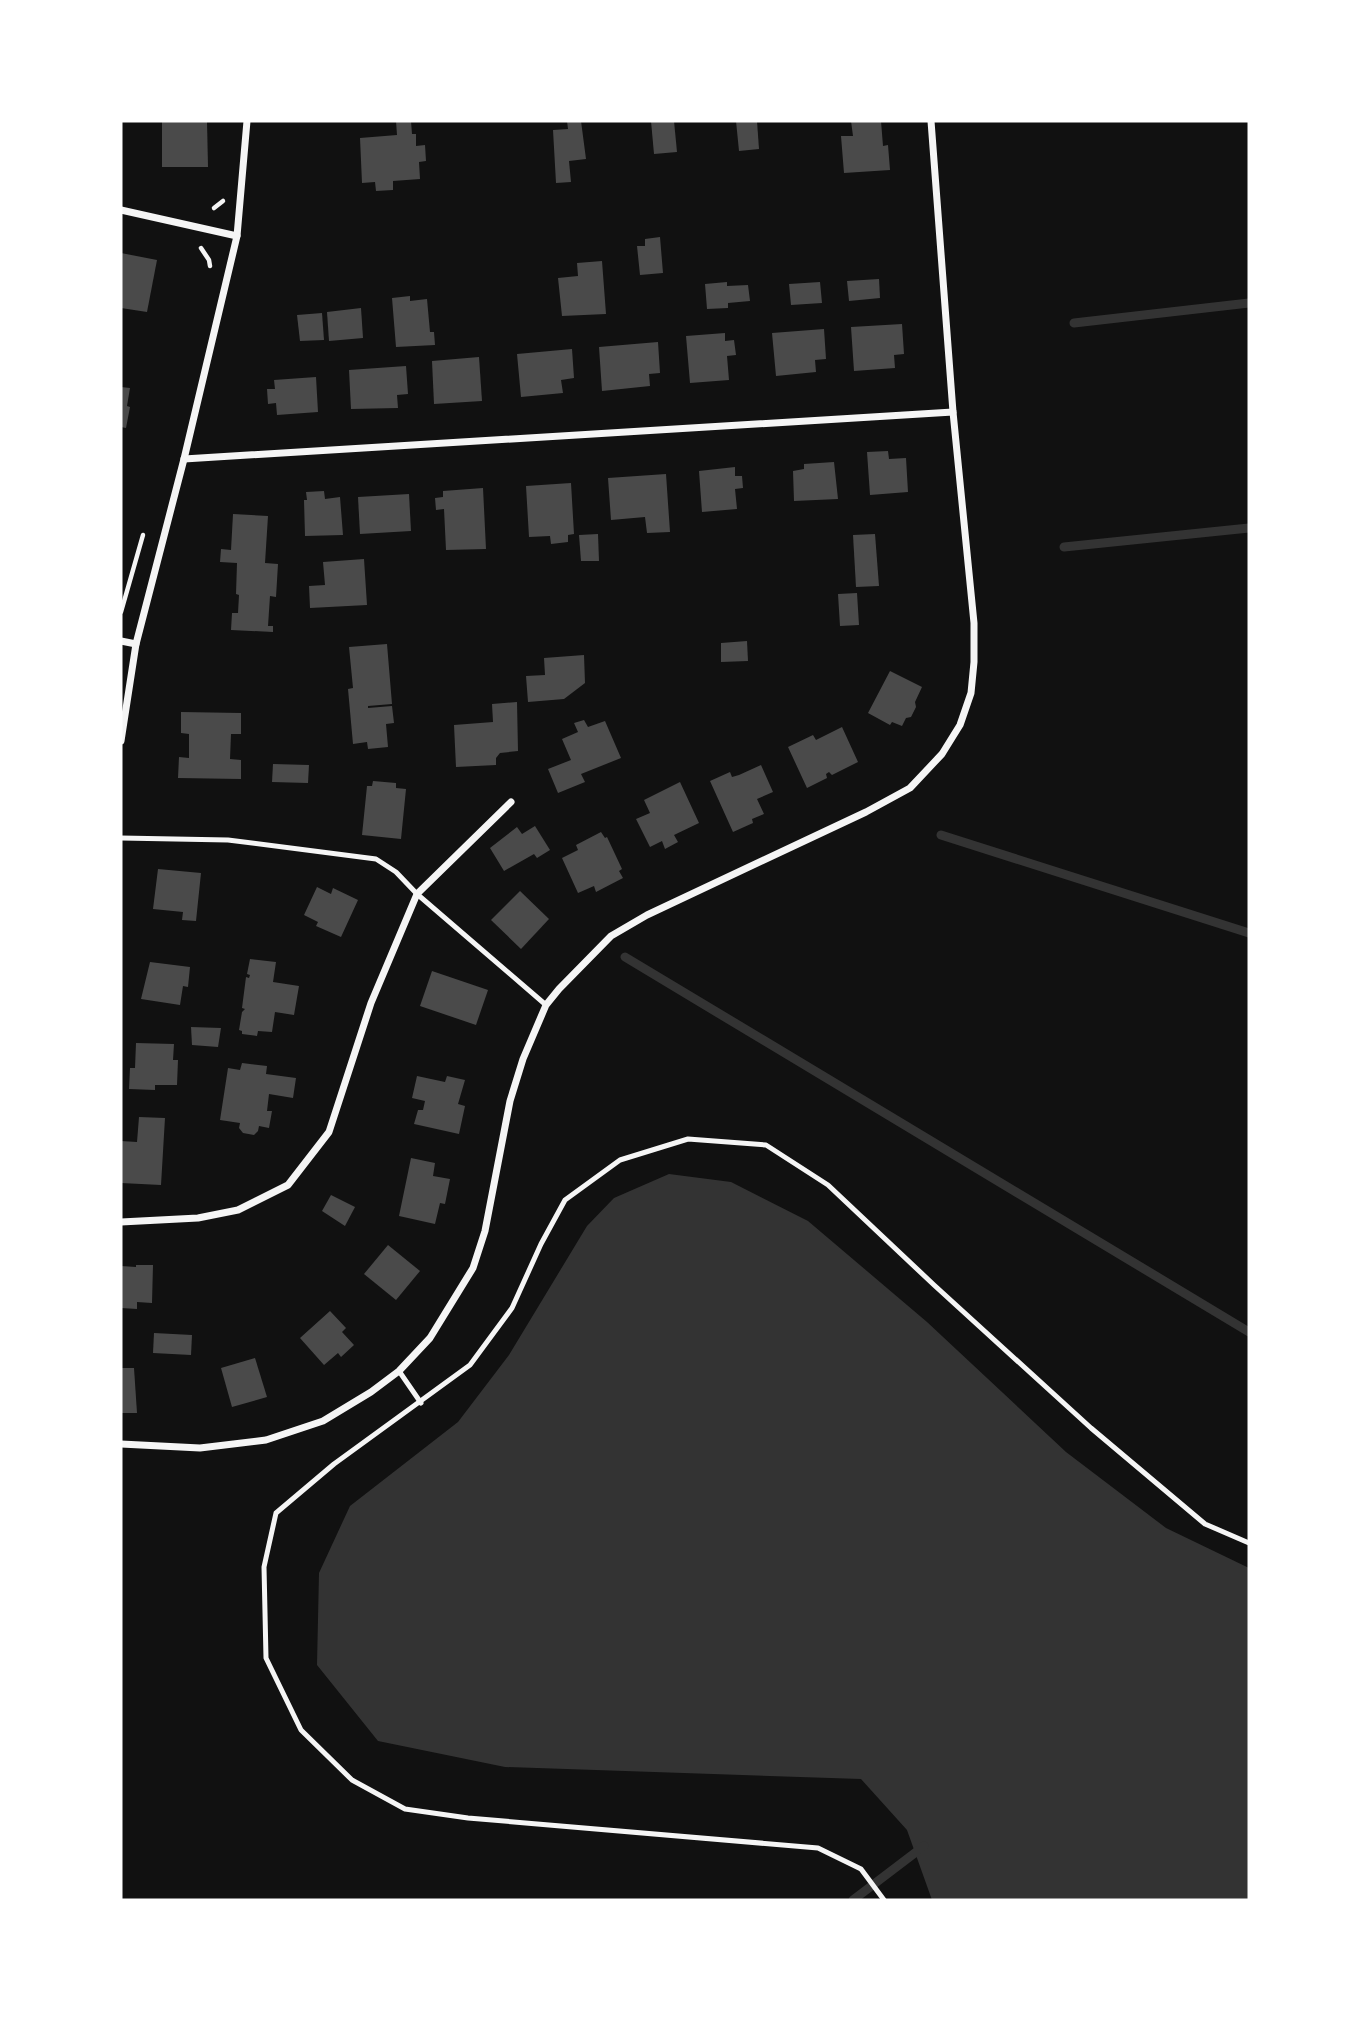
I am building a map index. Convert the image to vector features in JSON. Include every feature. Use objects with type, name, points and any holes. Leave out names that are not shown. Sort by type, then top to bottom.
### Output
[{"type":"street","points":[[121,741],[135,644],[184,459],[237,236],[247,121]]},
{"type":"street","points":[[121,1444],[200,1448],[266,1440],[323,1422],[399,1371],[430,1338],[473,1268],[485,1231],[510,1101],[523,1059],[546,1005],[566,981],[611,936],[647,915],[866,812],[911,788],[942,754],[960,725],[971,694],[974,623],[953,412],[931,121]]},
{"type":"street","points":[[121,210],[237,236]]},
{"type":"street","points":[[184,459],[953,412]]},
{"type":"street","points":[[121,641],[135,644]]},
{"type":"street","points":[[121,1222],[198,1218],[238,1210],[289,1185],[330,1132],[371,1003],[416,894],[510,802]]},
{"type":"lane","points":[[121,838],[228,840],[376,859],[396,872],[416,894],[546,1005]]},
{"type":"lane","points":[[884,1900],[860,1870],[818,1848],[468,1818],[405,1809],[352,1780],[301,1730],[266,1658],[264,1567],[276,1513],[334,1464],[470,1365],[512,1308],[541,1244],[565,1200],[620,1160],[688,1139],[766,1145],[828,1185],[1091,1429],[1205,1524],[1249,1543]]},
{"type":"lane","points":[[399,1371],[421,1402]]},
{"type":"shaded area","points":[[669,1174],[731,1182],[808,1221],[927,1322],[1066,1452],[1166,1528],[1249,1568],[1249,1900],[932,1900],[907,1830],[861,1779],[505,1767],[378,1741],[317,1665],[319,1573],[350,1506],[458,1422],[509,1355],[587,1226],[614,1198]]},
{"type":"building","points":[[162,121],[207,121],[208,167],[162,167]]},
{"type":"building","points":[[396,121],[411,121],[412,134],[416,134],[416,146],[425,145],[426,161],[419,162],[420,179],[393,181],[393,190],[376,191],[375,182],[362,183],[360,138],[397,135]]},
{"type":"building","points":[[567,121],[581,121],[586,159],[569,161],[571,182],[556,183],[553,130],[568,129]]},
{"type":"building","points":[[651,121],[674,121],[677,152],[654,154]]},
{"type":"building","points":[[736,121],[757,121],[759,149],[739,151]]},
{"type":"building","points":[[851,121],[881,121],[883,146],[888,145],[890,170],[844,173],[841,136],[853,136]]},
{"type":"building","points":[[660,237],[663,273],[640,275],[637,246],[645,246],[645,239]]},
{"type":"building","points":[[121,253],[157,260],[147,312],[121,308]]},
{"type":"building","points":[[602,261],[606,314],[562,316],[558,278],[578,276],[577,263]]},
{"type":"building","points":[[879,279],[880,298],[849,301],[847,281]]},
{"type":"building","points":[[727,282],[727,286],[748,285],[750,301],[728,303],[728,308],[707,309],[705,284]]},
{"type":"building","points":[[820,282],[822,303],[791,305],[789,284]]},
{"type":"building","points":[[410,296],[410,301],[427,299],[430,332],[434,332],[435,345],[396,347],[392,298]]},
{"type":"building","points":[[361,308],[363,338],[329,341],[327,312]]},
{"type":"building","points":[[322,313],[324,340],[300,341],[297,315]]},
{"type":"building","points":[[902,324],[904,354],[894,355],[895,368],[854,371],[851,327]]},
{"type":"building","points":[[824,329],[826,359],[815,360],[816,372],[776,376],[772,333]]},
{"type":"building","points":[[725,333],[725,341],[734,340],[736,355],[727,356],[729,380],[690,383],[686,336]]},
{"type":"building","points":[[658,342],[660,373],[649,374],[650,386],[602,391],[599,347]]},
{"type":"building","points":[[572,349],[574,378],[561,380],[563,393],[521,397],[517,354]]},
{"type":"building","points":[[479,357],[482,401],[434,404],[432,361]]},
{"type":"building","points":[[406,366],[408,394],[397,395],[398,408],[351,409],[349,370]]},
{"type":"building","points":[[316,377],[318,412],[277,415],[276,403],[268,404],[267,389],[275,389],[274,380]]},
{"type":"building","points":[[121,387],[130,388],[126,428],[121,427]]},
{"type":"building","points":[[888,451],[889,459],[906,458],[908,492],[870,495],[867,452]]},
{"type":"building","points":[[834,462],[838,499],[794,501],[793,471],[804,469],[804,464]]},
{"type":"building","points":[[735,467],[735,476],[742,476],[743,488],[735,489],[737,509],[702,512],[699,471]]},
{"type":"building","points":[[666,474],[670,532],[647,533],[645,517],[611,520],[608,478]]},
{"type":"building","points":[[571,483],[574,534],[568,535],[568,542],[551,544],[550,536],[529,537],[526,486]]},
{"type":"building","points":[[483,488],[486,549],[446,550],[444,509],[436,510],[435,498],[443,497],[443,491]]},
{"type":"building","points":[[324,491],[325,499],[340,497],[343,535],[305,536],[306,492]]},
{"type":"building","points":[[409,494],[411,531],[360,534],[358,497]]},
{"type":"building","points":[[233,514],[268,516],[265,563],[278,564],[276,597],[270,596],[268,626],[273,626],[273,632],[231,630],[232,613],[238,613],[237,563],[220,562],[221,549],[231,550]]},
{"type":"building","points":[[598,534],[599,561],[581,561],[579,535]]},
{"type":"building","points":[[875,534],[879,586],[856,587],[853,535]]},
{"type":"building","points":[[364,559],[367,605],[310,608],[309,586],[325,585],[323,562]]},
{"type":"building","points":[[857,593],[859,625],[840,626],[838,594]]},
{"type":"building","points":[[747,641],[748,661],[721,662],[721,643]]},
{"type":"building","points":[[387,644],[392,704],[368,708],[392,706],[394,723],[386,724],[388,747],[368,749],[367,742],[353,744],[348,689],[353,688],[349,647]]},
{"type":"building","points":[[584,655],[585,683],[564,699],[528,702],[526,676],[545,675],[544,658]]},
{"type":"building","points":[[890,671],[922,687],[911,717],[906,718],[902,726],[892,722],[890,725],[868,713]]},
{"type":"building","points":[[517,702],[518,751],[500,753],[496,758],[496,765],[456,767],[454,725],[493,722],[492,704]]},
{"type":"building","points":[[181,712],[241,713],[241,734],[231,734],[230,759],[241,760],[241,779],[178,778],[179,757],[189,758],[189,734],[181,733]]},
{"type":"building","points":[[584,720],[588,727],[605,721],[621,758],[581,774],[585,782],[558,793],[548,769],[571,760],[562,739],[578,732],[574,723]]},
{"type":"building","points":[[842,727],[858,762],[832,775],[829,772],[826,774],[827,778],[807,788],[788,747],[813,735],[816,740]]},
{"type":"building","points":[[273,764],[309,765],[308,783],[272,782]]},
{"type":"building","points":[[761,765],[773,792],[757,799],[764,814],[752,819],[753,823],[733,832],[710,781],[730,772],[732,777],[739,775]]},
{"type":"building","points":[[373,781],[396,783],[396,788],[406,789],[401,839],[362,835],[367,786],[372,786]]},
{"type":"building","points":[[680,782],[699,823],[674,835],[678,842],[665,849],[662,841],[650,847],[636,819],[650,813],[644,800]]},
{"type":"building","points":[[535,826],[550,850],[537,858],[534,854],[504,871],[490,848],[517,827],[522,834]]},
{"type":"building","points":[[601,832],[607,837],[622,869],[619,871],[623,878],[596,892],[594,886],[578,893],[562,858],[578,850],[576,845]]},
{"type":"building","points":[[158,869],[201,873],[196,921],[182,920],[183,912],[153,909]]},
{"type":"building","points":[[317,887],[331,894],[333,888],[358,900],[341,937],[316,926],[318,922],[304,915]]},
{"type":"building","points":[[520,891],[549,919],[521,949],[491,920]]},
{"type":"building","points":[[250,959],[276,962],[273,982],[299,986],[294,1015],[275,1012],[272,1032],[258,1031],[257,1036],[242,1034],[239,1030],[245,1009],[242,1008],[246,977],[249,978],[250,975],[247,974]]},
{"type":"building","points":[[150,962],[190,967],[188,987],[183,986],[180,1005],[141,999]]},
{"type":"building","points":[[432,971],[488,990],[476,1025],[420,1006]]},
{"type":"building","points":[[191,1027],[221,1028],[218,1047],[192,1045]]},
{"type":"building","points":[[136,1043],[174,1044],[173,1060],[178,1060],[177,1085],[155,1085],[155,1090],[129,1089],[130,1068],[135,1068]]},
{"type":"building","points":[[242,1063],[267,1066],[266,1074],[296,1078],[293,1098],[269,1094],[267,1111],[272,1111],[269,1128],[259,1126],[254,1135],[243,1133],[239,1128],[240,1123],[220,1120],[228,1068],[240,1070]]},
{"type":"building","points":[[417,1076],[445,1082],[447,1076],[465,1080],[458,1104],[465,1106],[459,1134],[414,1124],[418,1110],[423,1110],[425,1101],[412,1098]]},
{"type":"building","points":[[139,1117],[165,1118],[161,1185],[121,1183],[121,1141],[137,1142]]},
{"type":"building","points":[[411,1158],[435,1163],[433,1176],[450,1179],[445,1204],[440,1203],[435,1224],[399,1216]]},
{"type":"building","points":[[331,1195],[355,1207],[345,1226],[322,1211]]},
{"type":"building","points":[[388,1245],[420,1271],[396,1300],[364,1274]]},
{"type":"building","points":[[153,1265],[152,1303],[137,1302],[137,1309],[121,1308],[121,1266]]},
{"type":"building","points":[[330,1311],[346,1328],[342,1332],[354,1345],[341,1357],[338,1353],[324,1365],[300,1338]]},
{"type":"building","points":[[154,1333],[192,1335],[191,1355],[153,1353]]},
{"type":"building","points":[[255,1358],[267,1397],[232,1407],[221,1368]]},
{"type":"building","points":[[121,1368],[134,1368],[137,1413],[121,1413]]},
{"type":"waterway","points":[[1074,323],[1249,303]]},
{"type":"waterway","points":[[1064,547],[1249,528]]},
{"type":"waterway","points":[[941,835],[1249,933]]},
{"type":"waterway","points":[[625,957],[1249,1332]]},
{"type":"waterway","points":[[853,1900],[924,1846]]}]
